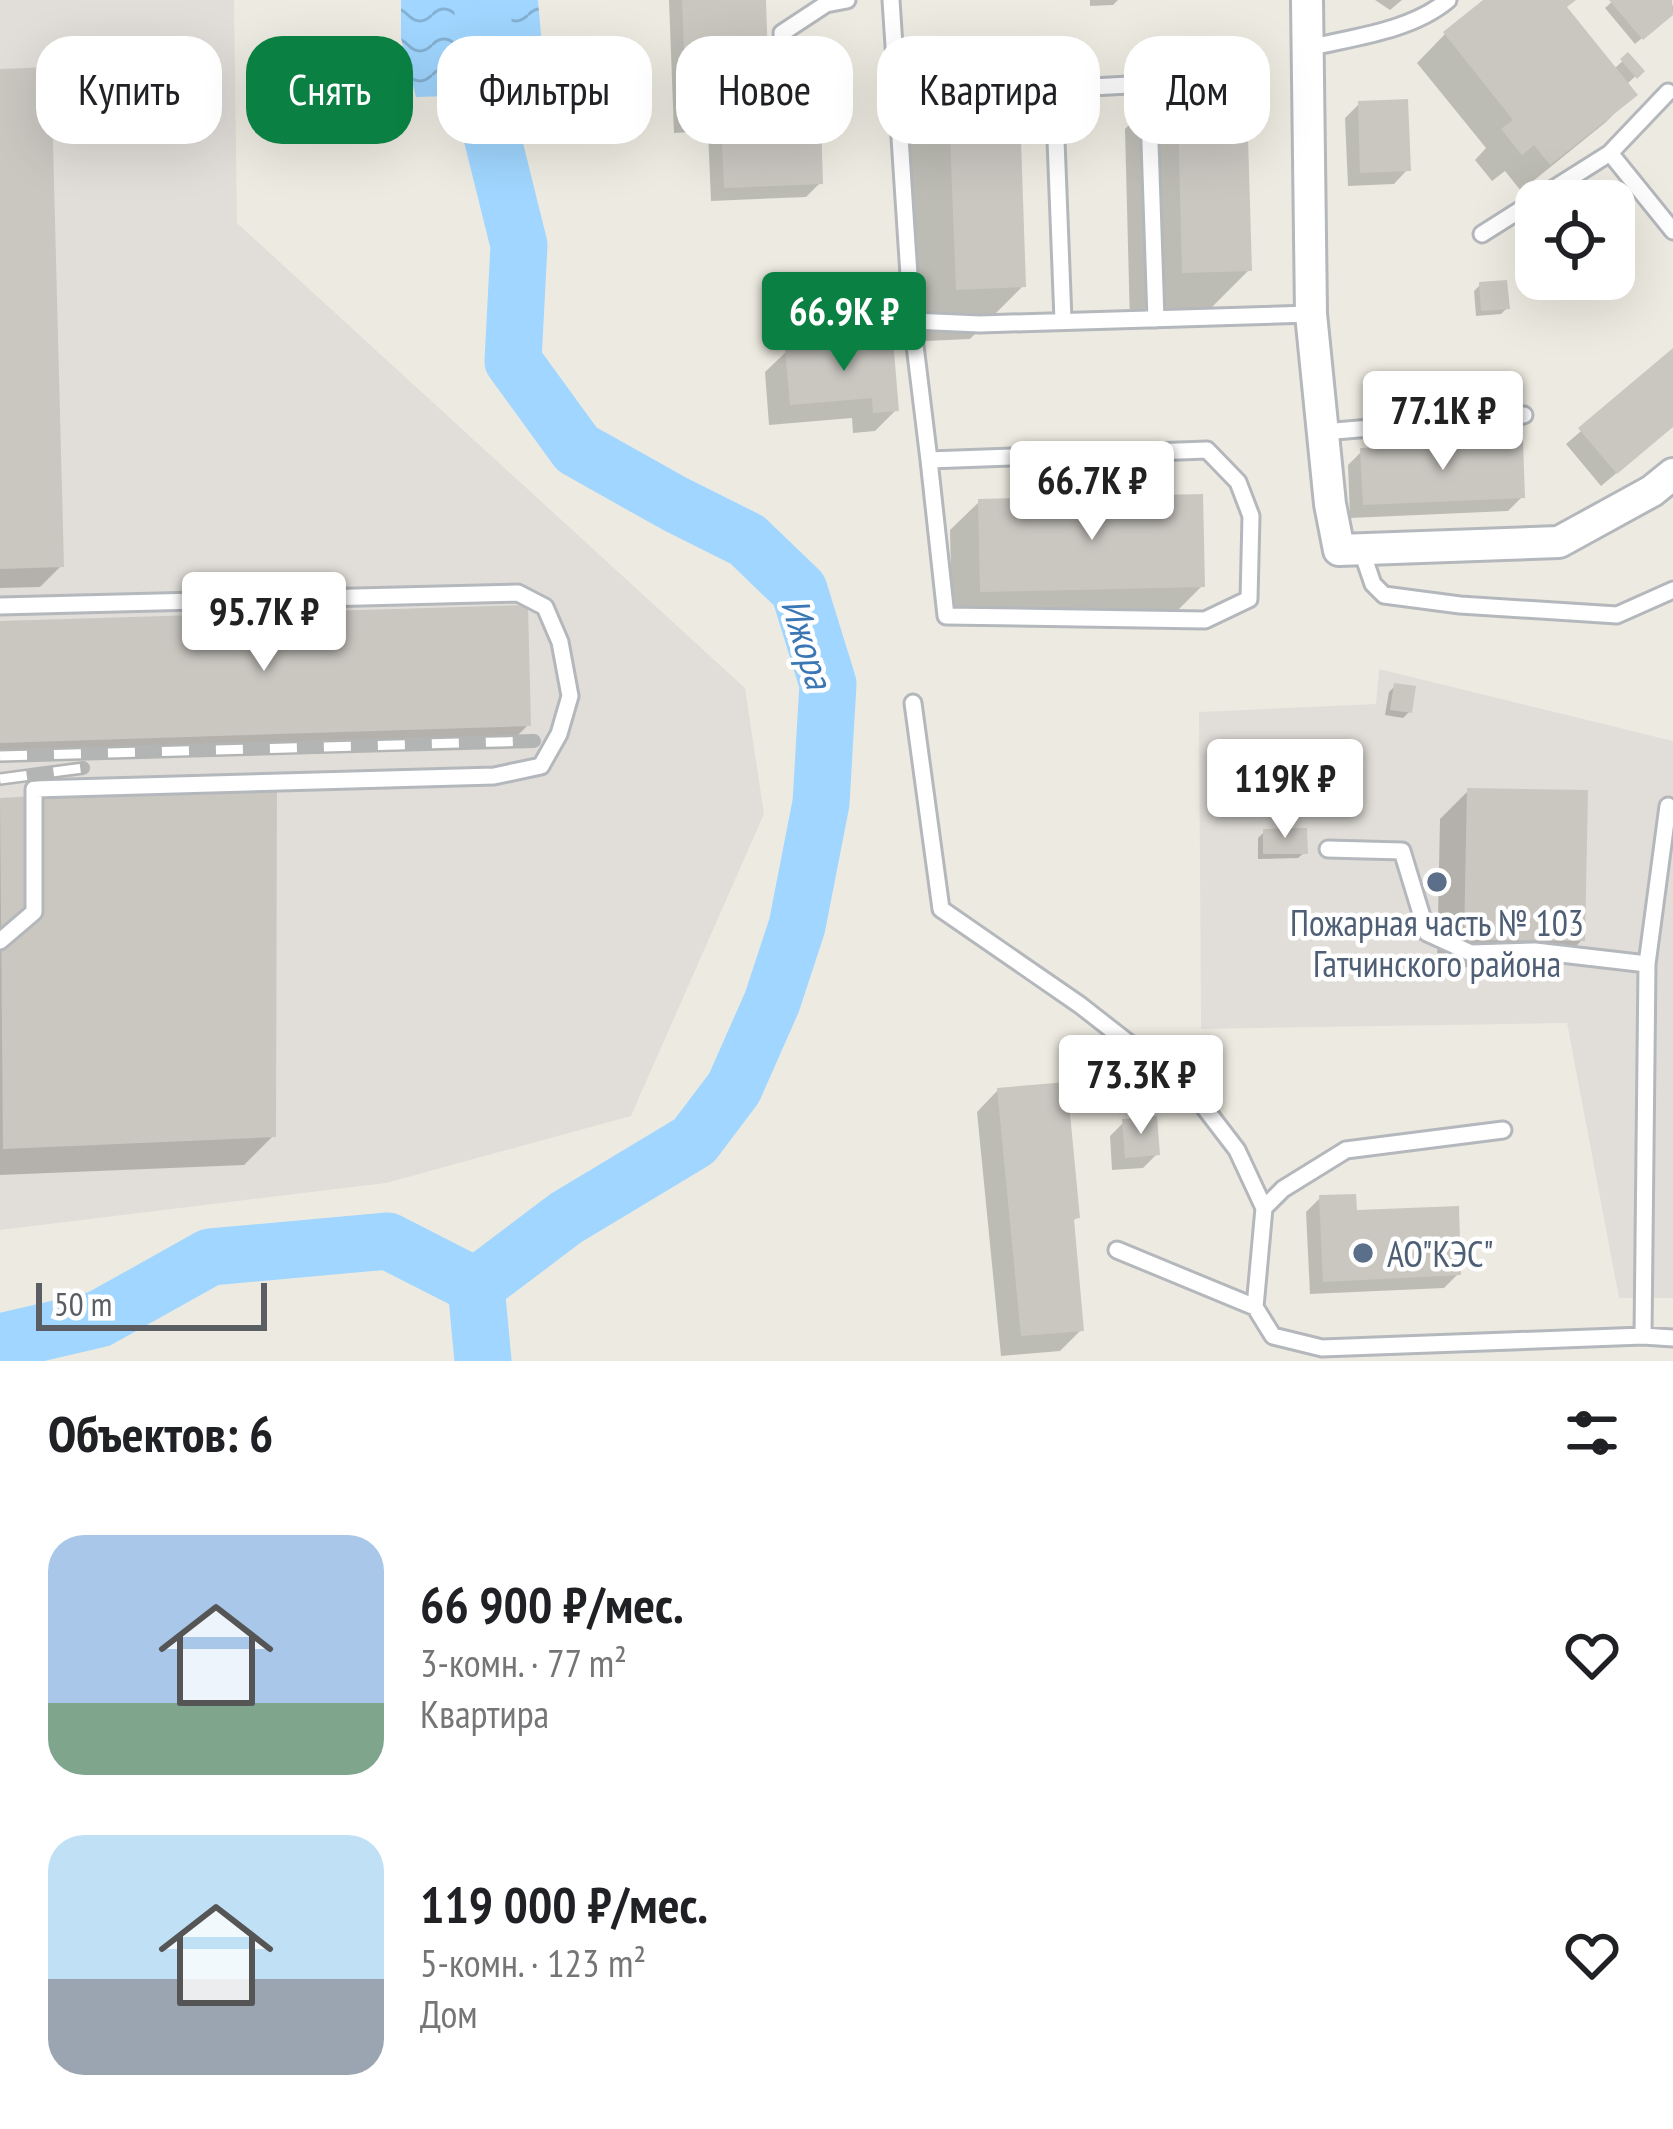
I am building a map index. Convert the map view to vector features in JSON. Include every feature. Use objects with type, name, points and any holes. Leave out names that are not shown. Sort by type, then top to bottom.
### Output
[{"type":"street","points":[[1307,0],[1311,314],[1339,550],[1559,542],[1652,491],[1673,474]]},
{"type":"lane","points":[[782,36],[826,4],[847,0]]},
{"type":"lane","points":[[891,0],[912,321],[946,616],[1205,620],[1249,599],[1251,516],[1238,482],[1207,450],[929,460]]},
{"type":"lane","points":[[1308,48],[1389,29],[1435,11],[1448,0]]},
{"type":"lane","points":[[1063,320],[1054,89],[1148,84],[1156,319]]},
{"type":"lane","points":[[1482,234],[1610,153],[1668,92]]},
{"type":"lane","points":[[1610,153],[1673,231]]},
{"type":"lane","points":[[912,321],[980,324],[1311,314]]},
{"type":"lane","points":[[1323,432],[1523,415]]},
{"type":"lane","points":[[1361,549],[1373,584],[1384,596],[1617,615],[1673,590]]},
{"type":"lane","points":[[0,606],[518,593],[545,607],[560,642],[571,696],[542,766],[494,776],[34,789],[34,912],[0,941]]},
{"type":"lane","points":[[913,704],[941,909],[1080,1005],[1194,1094],[1238,1150],[1264,1208],[1255,1307]]},
{"type":"lane","points":[[1643,1336],[1647,964],[1668,806]]},
{"type":"lane","points":[[1328,849],[1402,851],[1427,933],[1471,952],[1535,951],[1647,964]]},
{"type":"lane","points":[[1264,1208],[1282,1189],[1346,1150],[1503,1130]]},
{"type":"lane","points":[[1117,1250],[1255,1307],[1274,1336],[1322,1348],[1673,1338]]},
{"type":"shaded area","points":[[0,0],[234,0],[237,223],[745,688],[764,814],[631,1116],[386,1183],[0,1230]]},
{"type":"shaded area","name":"Пожарная часть № 103 Гатчинского района","points":[[1379,669],[1673,741],[1673,1298],[1619,1298],[1567,1023],[1201,1029],[1199,712],[1376,704]]},
{"type":"water","points":[[401,0],[538,0],[541,36],[437,36],[437,96],[416,97],[413,36],[401,36]]},
{"type":"building","points":[[682,0],[766,0],[767,36],[684,36]]},
{"type":"building","points":[[1483,0],[1576,0],[1567,7],[1638,95],[1550,165],[1534,145],[1522,155],[1501,129],[1513,120],[1443,32]]},
{"type":"building","points":[[1609,0],[1672,0],[1673,15],[1643,40]]},
{"type":"building","points":[[1628,52],[1645,71],[1637,79],[1620,59]]},
{"type":"building","points":[[36,68],[36,144],[53,144],[64,567],[0,569],[0,69]]},
{"type":"building","points":[[1408,99],[1411,171],[1360,173],[1358,101]]},
{"type":"building","points":[[722,144],[822,144],[823,184],[724,188]]},
{"type":"building","points":[[950,144],[1021,144],[1026,287],[956,290]]},
{"type":"building","points":[[1179,144],[1248,144],[1252,271],[1182,273]]},
{"type":"building","points":[[1507,280],[1510,309],[1481,311],[1479,282]]},
{"type":"building","points":[[893,339],[899,411],[873,413],[872,398],[790,405],[785,348]]},
{"type":"building","points":[[1673,348],[1673,427],[1617,474],[1578,428]]},
{"type":"building","points":[[1523,441],[1525,498],[1363,505],[1360,448]]},
{"type":"building","points":[[1203,494],[1205,587],[980,592],[978,499]]},
{"type":"building","points":[[528,605],[531,726],[0,743],[0,621]]},
{"type":"building","points":[[1394,683],[1416,686],[1412,713],[1390,710]]},
{"type":"building","points":[[277,782],[276,1137],[3,1149],[0,798]]},
{"type":"building","points":[[1467,788],[1588,790],[1585,941],[1464,940]]},
{"type":"building","points":[[1307,828],[1308,854],[1263,854],[1263,829]]},
{"type":"building","points":[[1067,1082],[1080,1218],[1074,1219],[1084,1331],[1021,1336],[997,1088]]},
{"type":"building","points":[[1157,1116],[1160,1155],[1125,1158],[1122,1119]]},
{"type":"building","points":[[1356,1194],[1357,1210],[1459,1206],[1461,1275],[1323,1282],[1319,1195]]},
{"type":"waterway","name":"Ижора","points":[[476,1286],[566,1218],[694,1141],[734,1088],[772,1002],[797,926],[821,803],[828,684],[799,590],[747,540],[577,449],[513,361],[519,245],[483,100],[483,0]]},
{"type":"waterway","name":"Ижора","points":[[0,1342],[99,1319],[210,1257],[388,1241],[476,1286],[483,1361]]},
{"type":"railway","points":[[0,756],[534,741]]},
{"type":"railway","points":[[0,779],[83,768]]},
{"type":"place","name":"Пожарная часть № 103 Гатчинского района","points":[[1437,882]]},
{"type":"place","name":"АО\"КЭС\"","points":[[1363,1253]]}]
